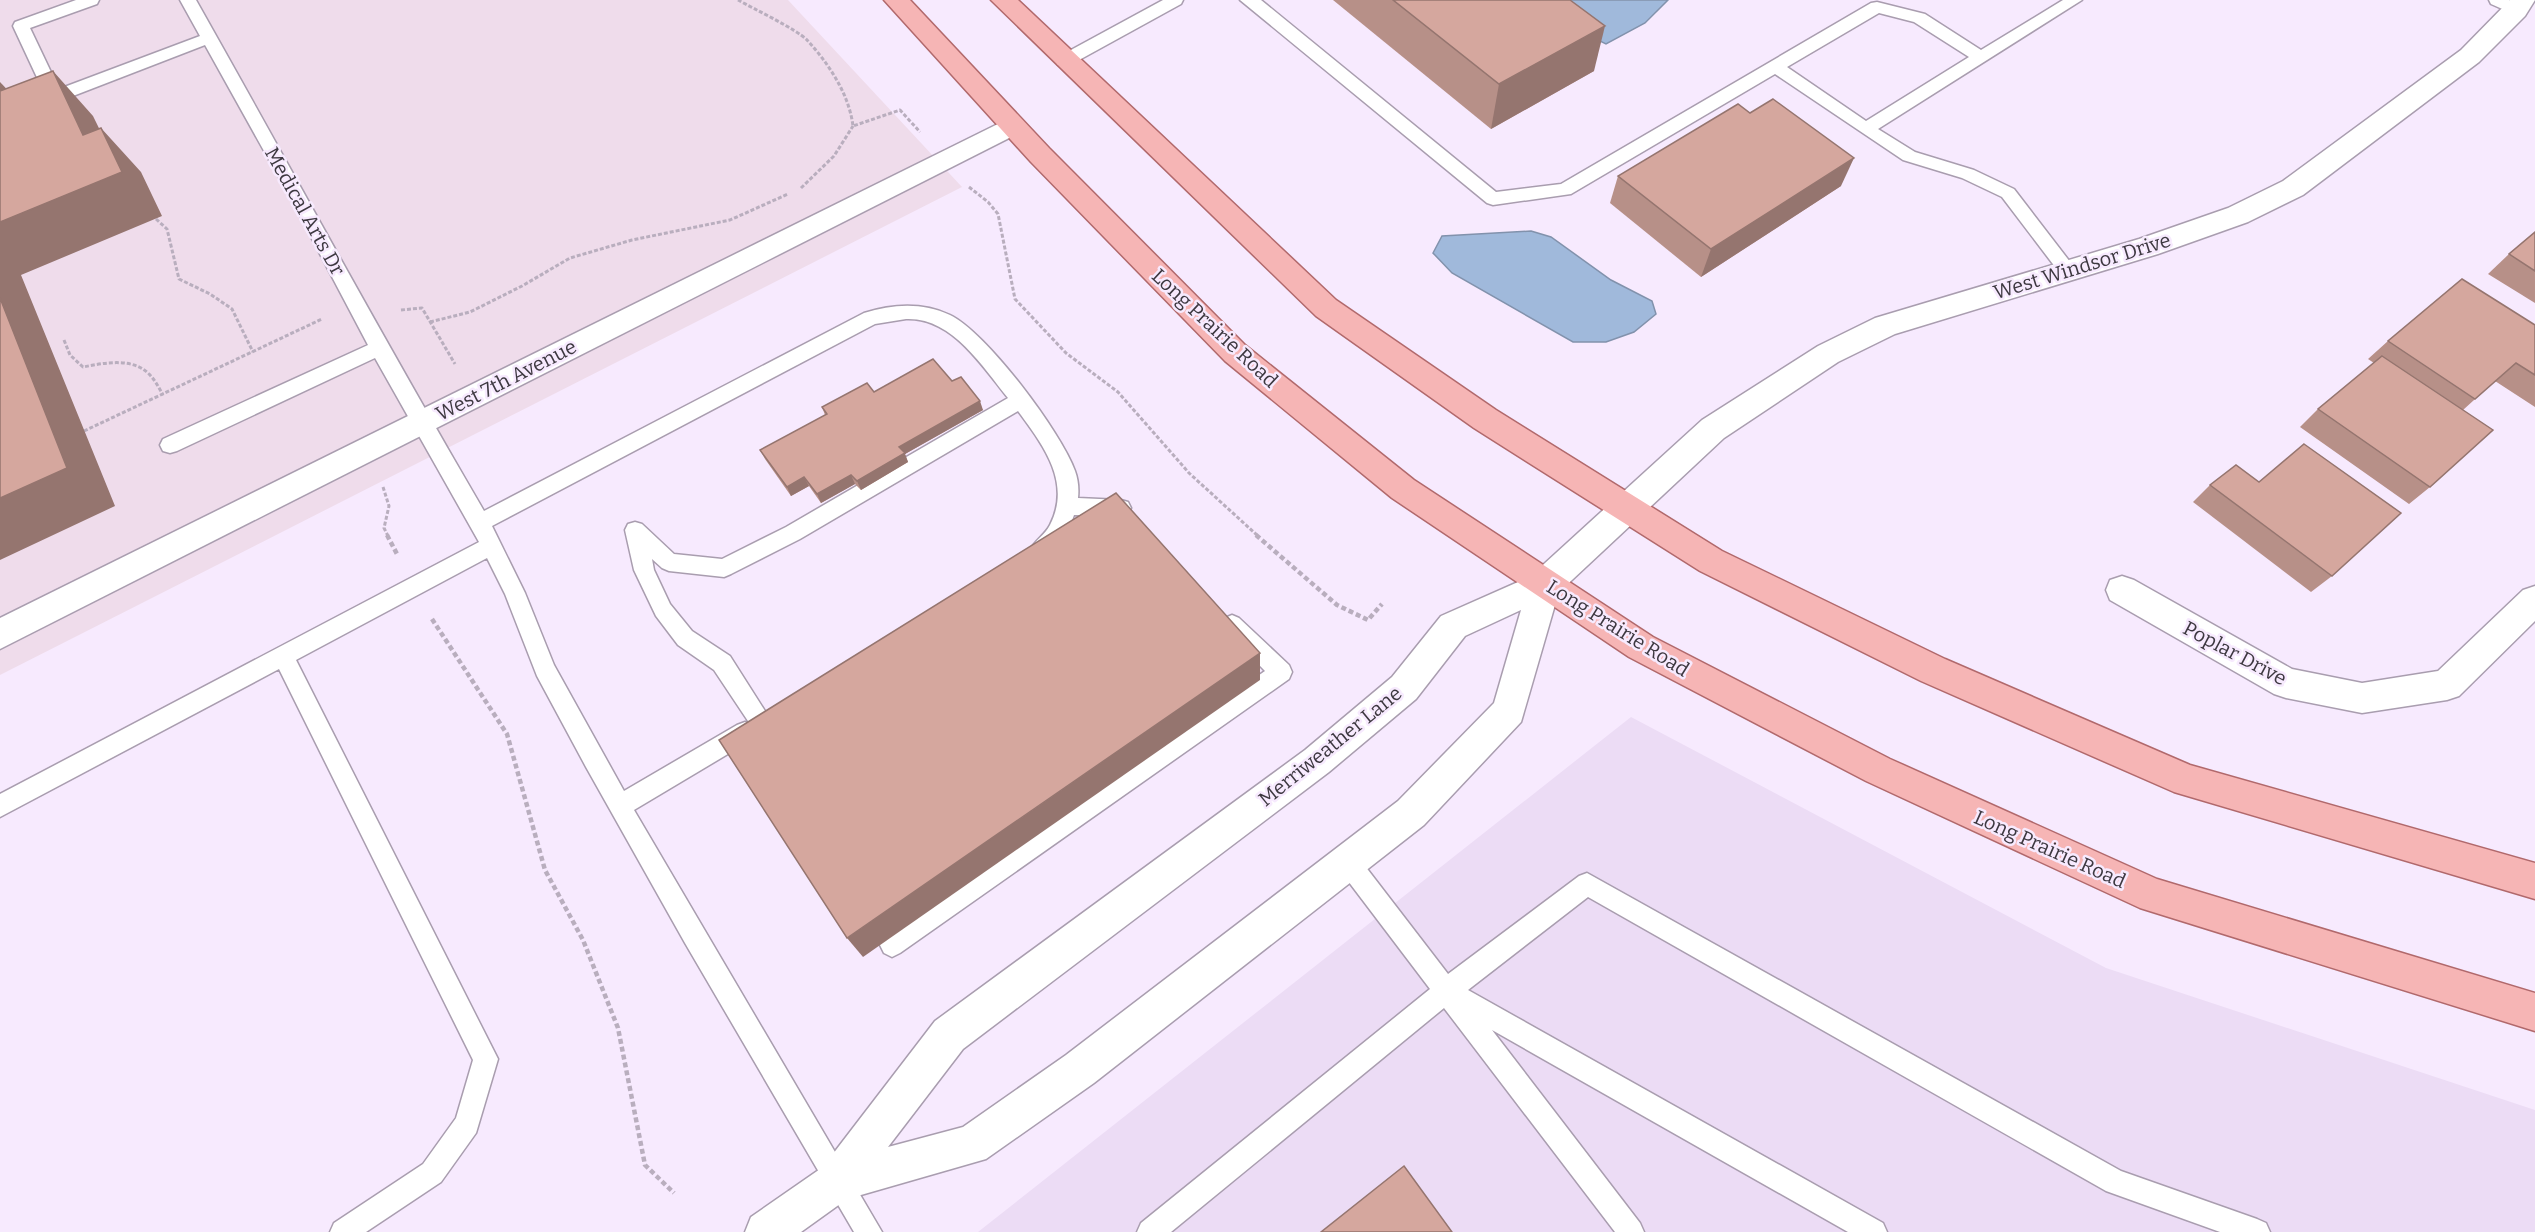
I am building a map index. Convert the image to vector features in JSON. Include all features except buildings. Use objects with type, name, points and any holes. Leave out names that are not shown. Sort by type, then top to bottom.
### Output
[{"type":"main road","name":"Long Prairie Road","points":[[896,0],[1012,126],[1235,353],[1403,489],[1641,647],[1878,770],[2153,895],[2535,1012]]},
{"type":"main road","points":[[1003,0],[1326,308],[1485,419],[1711,561],[1934,670],[2186,780],[2535,881]]},
{"type":"street","name":"West Windsor Drive","points":[[1545,584],[1713,429],[1828,354],[1885,326],[2148,247],[2238,215],[2293,188],[2470,56],[2512,3]]},
{"type":"street","name":"West 7th Avenue","points":[[0,634],[1012,126]]},
{"type":"street","name":"Merriweather Lane","points":[[837,1181],[972,1145],[1080,1069],[1411,813],[1509,711],[1545,584]]},
{"type":"street","name":"Merriweather Lane","points":[[766,1232],[837,1181],[949,1035],[1317,761],[1404,688],[1453,626],[1545,584]]},
{"type":"street","name":"Poplar Drive","points":[[2122,590],[2286,683],[2362,698],[2447,685],[2535,600]]},
{"type":"lane","points":[[91,0],[21,26],[54,97],[209,38]]},
{"type":"lane","name":"Medical Arts Dr","points":[[188,0],[302,203],[379,348],[492,545],[515,592],[545,669],[620,806],[837,1181],[869,1232]]},
{"type":"lane","points":[[1064,60],[1175,0]]},
{"type":"lane","points":[[1248,0],[1254,2],[1493,199],[1565,190],[1884,4],[1919,18],[1982,57]]},
{"type":"lane","points":[[1866,129],[2074,0]]},
{"type":"lane","points":[[1776,67],[1909,156],[1968,174],[2008,193],[2068,271]]},
{"type":"lane","points":[[480,523],[872,318],[898,313],[926,313],[951,324],[980,352],[1049,438],[1067,474],[1067,506],[1050,544],[1022,562]]},
{"type":"lane","points":[[170,445],[379,348]]},
{"type":"lane","points":[[620,806],[768,717],[722,663],[685,638],[663,610],[644,570],[635,530],[669,562],[724,568],[793,533],[1019,401]]},
{"type":"lane","points":[[1067,506],[1129,509],[1137,517]]},
{"type":"lane","points":[[0,806],[492,545]]},
{"type":"lane","points":[[889,939],[892,945],[1281,672],[1221,611]]},
{"type":"lane","points":[[283,656],[486,1059],[467,1124],[432,1173],[343,1232]]},
{"type":"lane","points":[[1347,861],[1631,1232]]},
{"type":"lane","points":[[1150,1232],[1446,991],[1587,884],[2115,1182],[2257,1232]]},
{"type":"lane","points":[[1446,991],[1874,1232]]},
{"type":"path","points":[[738,0],[806,39],[843,88],[851,111],[853,126]]},
{"type":"path","points":[[430,322],[470,312],[570,258],[632,240],[730,220],[802,188],[834,156],[853,126],[900,110],[975,194],[991,202],[998,214],[1015,299],[1052,341],[1118,392],[1189,473],[1231,513],[1337,605],[1368,620],[1382,604]]},
{"type":"path","points":[[156,219],[167,229],[179,279],[210,294],[232,309],[253,352]]},
{"type":"path","points":[[64,340],[70,354],[83,366],[130,363],[148,373],[163,394]]},
{"type":"path","points":[[441,457],[382,488],[389,506],[384,528],[413,587],[507,734],[546,870],[583,940],[618,1028],[645,1165],[674,1192]]},
{"type":"shaded area","points":[[0,0],[788,0],[962,187],[0,675]]},
{"type":"shaded area","points":[[1631,717],[2106,968],[2535,1110],[2535,1232],[978,1232]]},
{"type":"water","points":[[1532,0],[1668,0],[1645,23],[1606,44],[1567,25]]},
{"type":"water","points":[[1531,231],[1551,237],[1611,280],[1652,301],[1656,314],[1634,332],[1606,342],[1573,342],[1452,273],[1433,253],[1442,236]]}]
